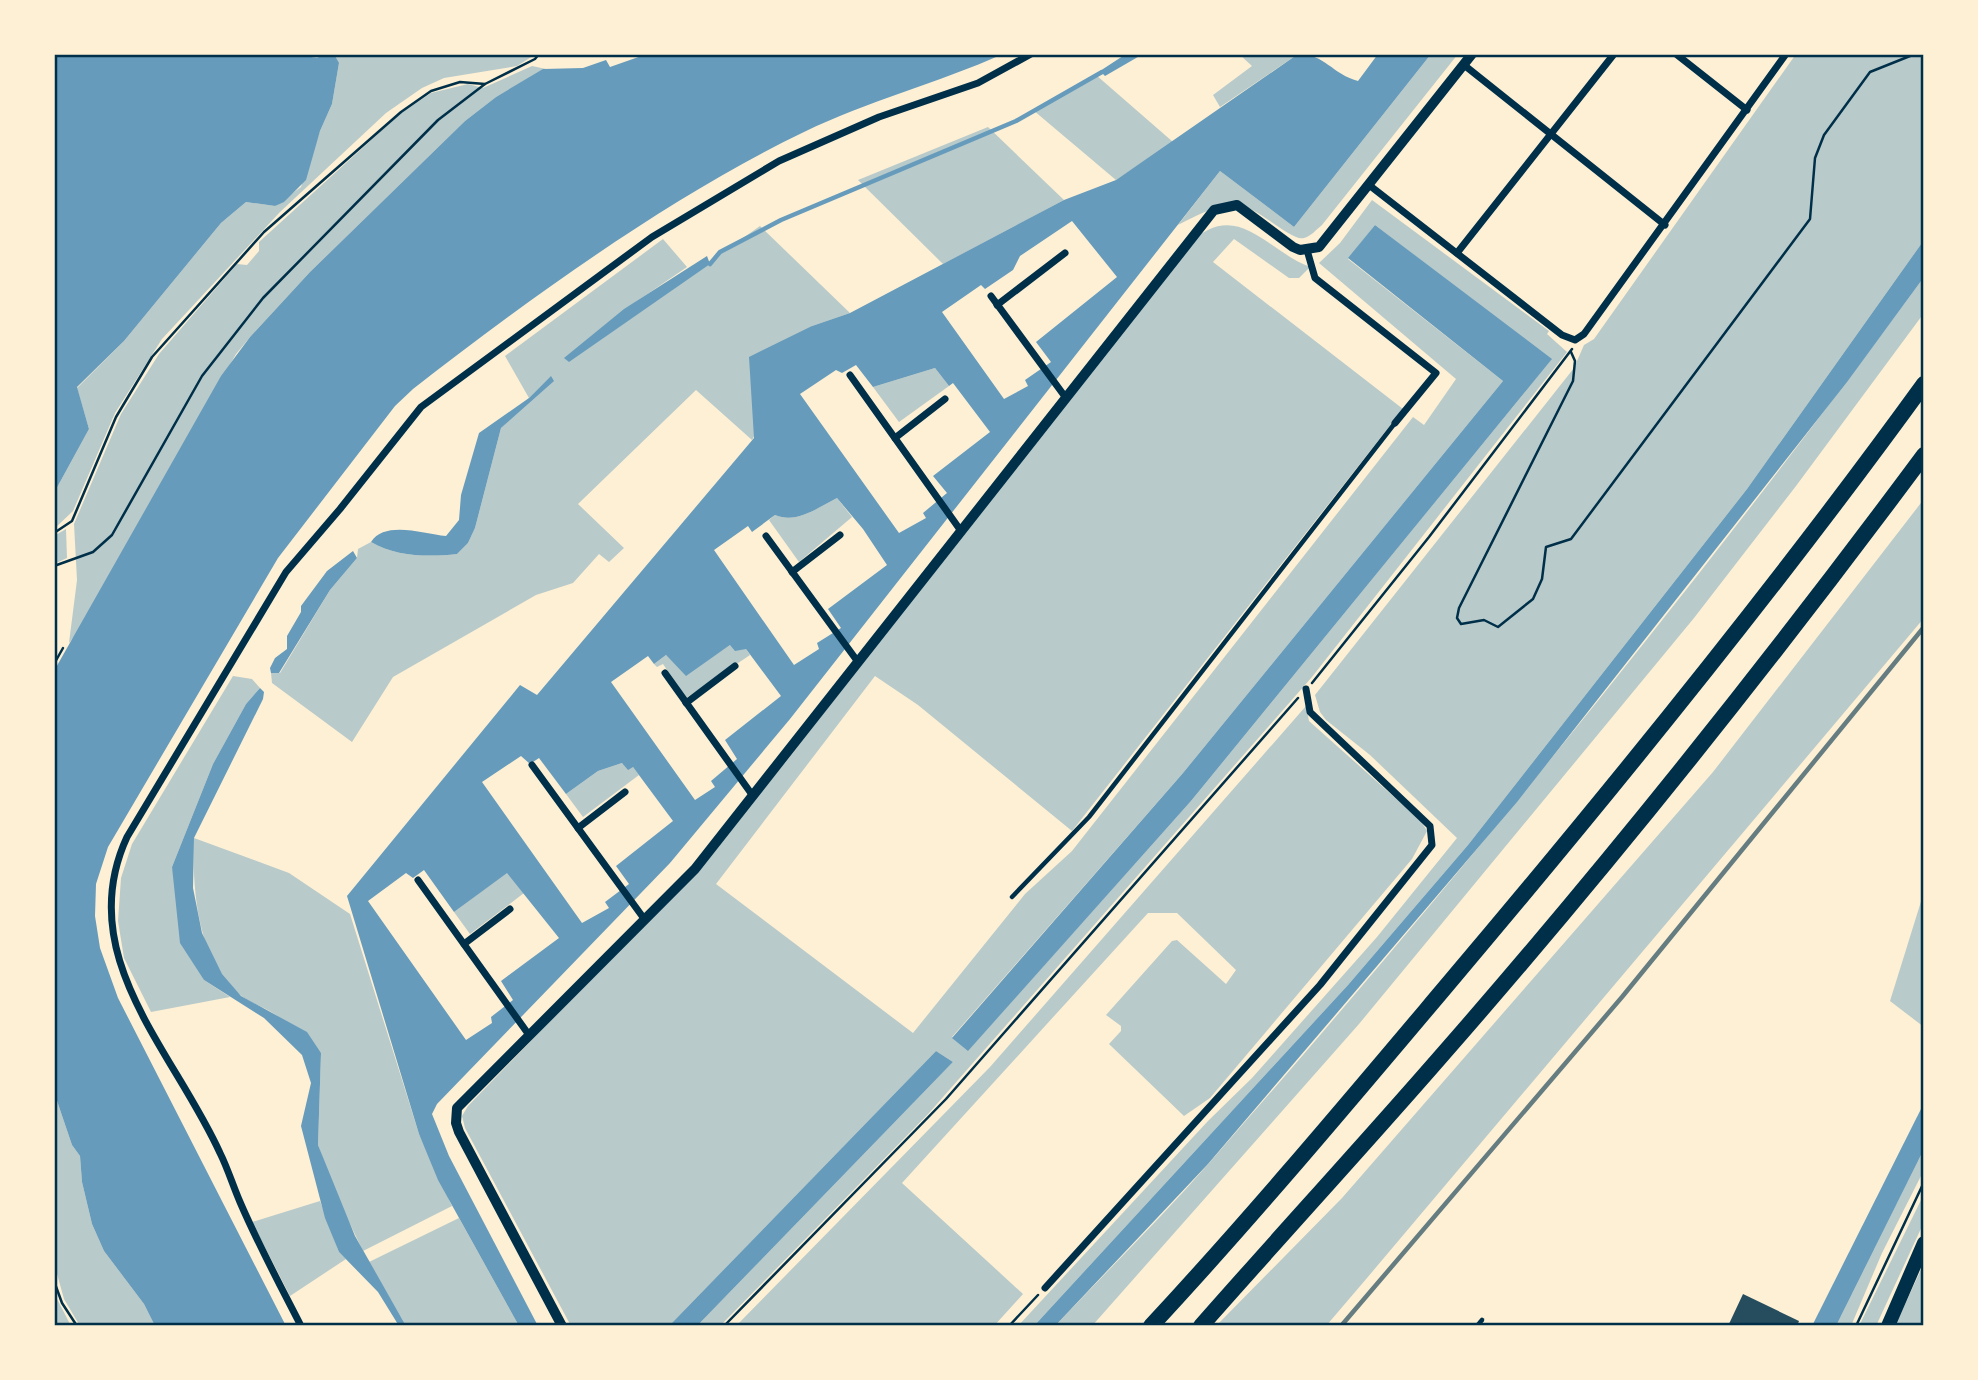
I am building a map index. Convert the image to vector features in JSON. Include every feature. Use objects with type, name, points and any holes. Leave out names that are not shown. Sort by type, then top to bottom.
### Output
[{"type":"highway","points":[[1151,1326],[1301,1157],[1592,812],[1796,555],[1924,384]]},
{"type":"highway","points":[[1201,1326],[1444,1054],[1598,872],[1779,647],[1924,455]]},
{"type":"highway","points":[[1888,1326],[1924,1244]]},
{"type":"street","points":[[301,1326],[240,1203],[220,1152],[145,1021],[117,956],[110,893],[115,862],[127,837],[286,572],[341,509],[421,407],[652,237],[779,162],[879,117],[978,83],[1031,54]]},
{"type":"street","points":[[562,1326],[456,1123],[457,1108],[695,869],[1214,210],[1237,205],[1293,247],[1307,250],[1325,242],[1472,54]]},
{"type":"street","points":[[1457,253],[1614,54]]},
{"type":"street","points":[[1676,54],[1747,110]]},
{"type":"street","points":[[1369,185],[1562,335],[1575,340],[1584,334],[1665,225],[1786,54]]},
{"type":"street","points":[[1464,65],[1665,225]]},
{"type":"street","points":[[1307,250],[1315,278],[1436,373],[1395,423]]},
{"type":"street","points":[[997,305],[1065,253]]},
{"type":"street","points":[[991,296],[1066,398]]},
{"type":"street","points":[[850,375],[961,531]]},
{"type":"street","points":[[895,438],[945,399]]},
{"type":"street","points":[[766,536],[858,662]]},
{"type":"street","points":[[792,572],[840,536]]},
{"type":"street","points":[[687,703],[735,666]]},
{"type":"street","points":[[665,673],[753,796]]},
{"type":"street","points":[[1045,1288],[1320,985],[1432,845],[1430,826],[1311,712],[1306,689]]},
{"type":"street","points":[[532,765],[645,920]]},
{"type":"street","points":[[578,828],[625,792]]},
{"type":"street","points":[[418,880],[529,1035]]},
{"type":"street","points":[[464,944],[510,909]]},
{"type":"lane","points":[[1012,897],[1089,817],[1395,423]]},
{"type":"lane","points":[[1477,1326],[1482,1320]]},
{"type":"path","points":[[54,566],[93,552],[112,535],[202,376],[263,298],[438,120],[485,84],[535,60],[539,54]]},
{"type":"path","points":[[1571,352],[1575,361],[1573,381],[1459,607],[1457,618],[1461,624],[1484,621],[1498,626],[1533,599],[1542,579],[1546,547],[1571,539],[1810,219],[1815,158],[1824,135],[1847,101],[1870,72],[1915,54]]},
{"type":"path","points":[[54,533],[72,521],[116,417],[152,357],[264,232],[401,113],[431,91],[460,82],[485,84]]},
{"type":"path","points":[[724,1326],[946,1099],[1306,689],[1429,537],[1571,352],[1575,340]]},
{"type":"path","points":[[54,664],[63,648]]},
{"type":"path","points":[[1856,1326],[1924,1182]]},
{"type":"path","points":[[54,1281],[62,1303],[77,1326]]},
{"type":"path","points":[[1009,1326],[1045,1288]]},
{"type":"shaded area","points":[[295,54],[536,54],[517,66],[444,78],[422,88],[386,113],[280,212],[162,339],[115,413],[73,511],[54,529],[54,493],[89,429],[77,388],[124,341],[221,223],[246,202],[275,206],[301,187],[332,104],[339,63]]},
{"type":"shaded area","points":[[1239,54],[1298,54],[1220,107],[1213,95],[1252,66]]},
{"type":"shaded area","points":[[1431,54],[1458,54],[1322,225],[1309,236],[1299,238],[1292,235],[1257,212],[1241,206],[1216,208],[1178,225],[1220,171],[1294,227]]},
{"type":"shaded area","points":[[1796,54],[1924,54],[1924,240],[1747,489],[1468,845],[1348,985],[1034,1326],[1018,1326],[1208,1121],[1252,1078],[1377,937],[1457,838],[1370,755],[1326,720],[1320,712],[1315,695],[1574,368],[1584,345],[1594,339]]},
{"type":"shaded area","points":[[532,66],[546,69],[496,97],[465,121],[310,272],[236,354],[80,629],[69,643],[77,580],[74,524],[121,414],[159,354],[237,264],[247,265],[259,251],[259,242],[401,113],[431,93],[468,84],[483,88]]},
{"type":"shaded area","points":[[1096,75],[1173,142],[1116,180],[1033,110]]},
{"type":"shaded area","points":[[988,127],[1064,200],[943,264],[858,180]]},
{"type":"shaded area","points":[[1372,200],[1549,331],[1547,334],[1567,352],[1312,677],[929,1113],[720,1326],[697,1326],[953,1062],[936,1051],[669,1326],[571,1326],[465,1128],[462,1116],[468,1106],[703,863],[785,763],[1187,246],[1205,232],[1221,226],[1236,226],[1250,231],[1310,267],[1299,278],[1289,278],[1234,239],[1213,262],[1403,409],[1072,831],[918,705],[875,676],[716,884],[913,1033],[1025,894],[1072,851],[1413,417],[1424,425],[1456,379],[1319,263],[1340,243]],"holes":[[[1375,225],[1551,360],[1191,801],[968,1050],[952,1037],[1183,773],[1503,381],[1348,259]]]},
{"type":"shaded area","points":[[760,226],[850,313],[812,326],[752,440],[696,390],[578,504],[624,548],[609,562],[599,554],[573,583],[536,595],[393,677],[352,742],[272,683],[271,673],[280,673],[330,590],[357,558],[358,549],[371,542],[402,553],[446,555],[457,554],[468,543],[475,528],[501,428],[550,377],[529,398],[505,356],[663,239],[687,267],[624,310],[588,339],[631,317]]},
{"type":"shaded area","points":[[1924,277],[1924,313],[1796,486],[1694,618],[1359,1024],[1092,1326],[1055,1326],[1210,1162],[1487,837],[1666,616]]},
{"type":"shaded area","points":[[935,368],[949,386],[899,422],[873,387]]},
{"type":"shaded area","points":[[837,498],[852,517],[799,562],[769,520],[775,515],[791,518],[799,516]]},
{"type":"shaded area","points":[[1924,499],[1924,618],[1326,1326],[1216,1326],[1342,1198],[1713,772]]},
{"type":"shaded area","points":[[66,529],[67,558],[54,564],[54,536]]},
{"type":"shaded area","points":[[730,645],[746,649],[750,655],[686,698],[663,664],[657,667],[654,664],[666,655],[686,675]]},
{"type":"shaded area","points":[[233,676],[252,679],[260,688],[246,704],[213,764],[172,867],[204,980],[230,997],[151,1012],[124,958],[118,921],[121,878],[132,844]]},
{"type":"shaded area","points":[[1306,706],[1309,721],[1421,821],[1427,831],[1412,859],[1210,1098],[1184,1116],[1109,1044],[1121,1031],[1121,1026],[1106,1015],[1172,941],[1177,940],[1226,984],[1236,970],[1177,913],[1148,913],[902,1183],[1023,1294],[994,1326],[736,1326],[990,1067]]},
{"type":"shaded area","points":[[622,763],[633,767],[639,775],[583,817],[566,794],[598,771]]},
{"type":"shaded area","points":[[194,838],[289,873],[350,914],[419,1134],[452,1206],[363,1251],[337,1197],[318,1145],[321,1053],[276,1015],[243,997],[228,983],[216,966],[200,924],[196,902]]},
{"type":"shaded area","points":[[507,872],[524,893],[470,934],[454,912]]},
{"type":"shaded area","points":[[1924,892],[1924,1027],[1890,1001]]},
{"type":"shaded area","points":[[54,1092],[72,1145],[80,1156],[82,1182],[92,1224],[104,1251],[144,1304],[155,1326],[80,1326],[64,1299],[54,1263]]},
{"type":"shaded area","points":[[1924,1149],[1924,1170],[1882,1253],[1851,1326],[1836,1326]]},
{"type":"shaded area","points":[[1924,1194],[1924,1222],[1876,1326],[1859,1326]]},
{"type":"shaded area","points":[[320,1201],[339,1252],[346,1259],[290,1296],[252,1222]]},
{"type":"shaded area","points":[[459,1218],[519,1326],[406,1326],[369,1262]]},
{"type":"shaded area","points":[[1924,1263],[1924,1326],[1895,1326]]},
{"type":"shaded area","points":[[54,1293],[71,1326],[54,1326]]},
{"type":"water","points":[[54,54],[295,54],[317,58],[323,55],[335,56],[339,63],[332,104],[320,131],[306,180],[284,202],[275,206],[246,202],[221,223],[124,341],[77,387],[89,429],[54,493]]},
{"type":"water","points":[[647,54],[1003,54],[804,132],[703,186],[602,250],[458,354],[395,406],[278,558],[108,847],[96,884],[95,916],[100,948],[118,998],[286,1326],[155,1326],[144,1304],[104,1251],[92,1224],[82,1182],[80,1156],[72,1145],[54,1092],[54,671],[221,376],[250,337],[310,272],[465,121],[496,97],[543,69],[583,68],[606,60],[610,67]]},
{"type":"water","points":[[1126,54],[1143,54],[1105,76],[1100,71]]},
{"type":"water","points":[[1298,54],[1315,57],[1341,74],[1358,81],[1378,54],[1431,54],[1294,227],[1220,171],[790,719],[670,863],[437,1104],[432,1114],[449,1156],[538,1326],[519,1326],[438,1180],[419,1134],[347,896],[520,685],[537,695],[754,438],[749,357],[812,326],[850,313],[1064,200],[1116,180]],"holes":[[[1072,221],[1117,277],[1036,342],[1051,362],[1025,380],[1028,386],[1004,399],[942,312],[981,285],[985,289],[1013,270],[1020,256]],[[856,365],[873,387],[935,368],[949,386],[953,383],[990,432],[933,476],[947,493],[923,513],[926,518],[899,533],[800,394],[836,370],[842,373]],[[837,498],[863,529],[887,565],[828,609],[841,628],[817,643],[819,649],[794,665],[714,550],[748,526],[752,532],[775,515],[791,518],[807,514]],[[730,645],[735,651],[746,649],[781,696],[725,740],[737,759],[711,781],[715,787],[695,800],[611,682],[648,656],[654,664],[666,655],[686,676]],[[521,756],[530,764],[539,758],[566,794],[598,771],[622,763],[628,770],[633,767],[673,821],[616,866],[629,884],[605,902],[609,908],[582,923],[482,782]],[[424,870],[454,912],[507,873],[559,938],[501,981],[513,1000],[491,1017],[492,1023],[466,1040],[368,901],[406,873],[413,878]]]},
{"type":"water","points":[[1375,225],[1552,359],[1191,801],[968,1051],[952,1038],[1183,773],[1503,381],[1348,258]]},
{"type":"water","points":[[1924,240],[1924,277],[1847,382],[1517,802],[1208,1164],[1055,1326],[1034,1326],[1348,985],[1468,845],[1747,489]]},
{"type":"water","points":[[707,256],[710,264],[569,362],[564,358],[624,309]]},
{"type":"water","points":[[551,376],[554,381],[501,428],[475,528],[468,543],[457,554],[413,555],[391,551],[371,542],[377,535],[395,530],[446,536],[459,520],[461,495],[479,433],[529,398]]},
{"type":"water","points":[[353,551],[357,558],[330,590],[279,673],[271,673],[270,668],[275,658],[287,649],[287,636],[301,612],[301,606],[327,571]]},
{"type":"water","points":[[260,688],[264,692],[263,699],[194,838],[193,888],[202,933],[222,974],[241,996],[307,1032],[321,1053],[318,1145],[355,1236],[406,1326],[399,1326],[378,1292],[339,1252],[325,1218],[301,1126],[311,1083],[302,1055],[264,1018],[204,980],[180,943],[172,867],[213,764],[246,704]]},
{"type":"water","points":[[936,1051],[953,1062],[697,1326],[669,1326]]},
{"type":"water","points":[[1924,1103],[1924,1149],[1836,1326],[1812,1326]]},
{"type":"building","points":[[1743,1294],[1799,1321],[1797,1326],[1728,1326]]},
{"type":"waterway","points":[[710,264],[720,252],[781,220],[1016,121],[1102,72]]},
{"type":"railway","points":[[1341,1326],[1622,997],[1924,627]]}]
